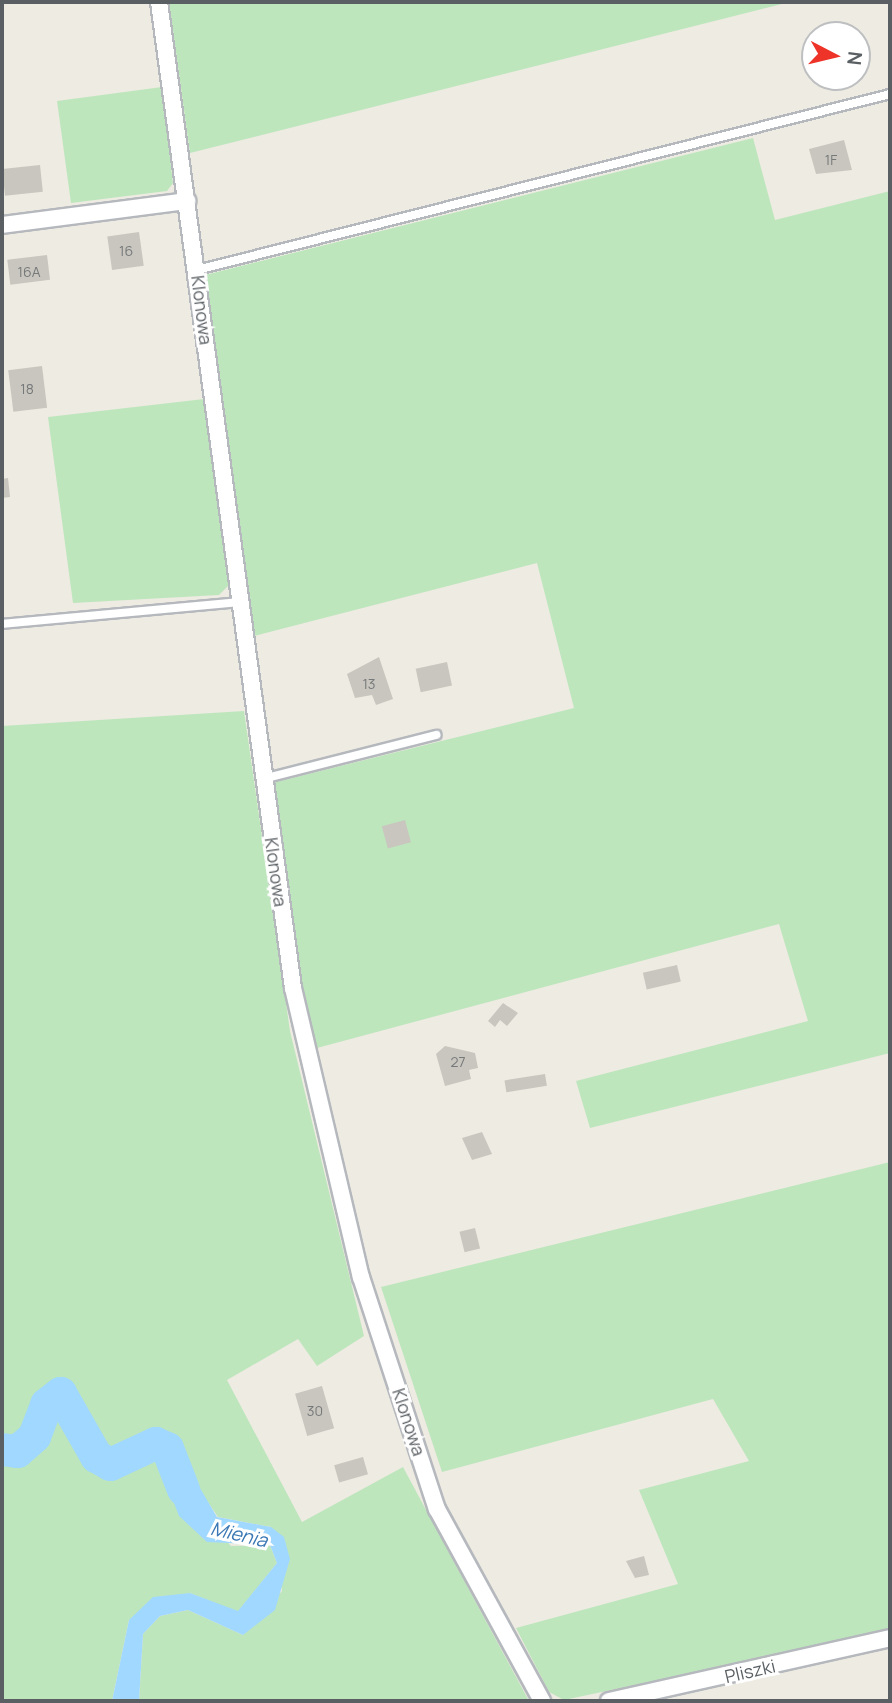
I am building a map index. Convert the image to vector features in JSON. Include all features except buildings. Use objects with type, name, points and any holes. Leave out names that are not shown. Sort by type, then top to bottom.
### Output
[{"type":"street","name":"Klonowa","points":[[159,2],[293,988],[361,1277],[437,1509],[542,1701]]},
{"type":"street","points":[[2,225],[187,201]]},
{"type":"street","name":"Pliszki","points":[[609,1701],[890,1638]]},
{"type":"lane","points":[[197,270],[890,94]]},
{"type":"lane","points":[[2,624],[239,602]]},
{"type":"lane","points":[[263,779],[436,735]]},
{"type":"green space","points":[[169,2],[790,2],[190,153]]},
{"type":"green space","points":[[162,87],[173,183],[167,191],[71,203],[57,101]]},
{"type":"green space","points":[[753,138],[775,220],[890,191],[890,1053],[590,1128],[576,1081],[808,1021],[779,924],[317,1048],[298,978],[272,783],[574,708],[537,563],[254,636],[205,275]]},
{"type":"green space","points":[[204,399],[229,585],[219,595],[73,603],[48,417]]},
{"type":"green space","points":[[244,711],[290,1031],[364,1336],[317,1366],[298,1339],[227,1380],[302,1522],[403,1467],[529,1701],[139,1701],[143,1634],[160,1616],[188,1610],[243,1635],[282,1591],[271,1527],[218,1517],[186,1470],[159,1464],[231,1546],[270,1545],[277,1563],[238,1612],[190,1593],[129,1620],[112,1701],[2,1701],[2,726]]},
{"type":"green space","points":[[890,1162],[890,1631],[564,1700],[549,1692],[516,1628],[678,1584],[639,1490],[749,1461],[713,1399],[442,1472],[381,1287]]},
{"type":"water","points":[[173,1442],[217,1517],[271,1527],[284,1537],[290,1559],[275,1610],[243,1635],[188,1610],[160,1616],[143,1634],[139,1701],[112,1701],[129,1620],[153,1597],[190,1593],[238,1611],[277,1563],[270,1545],[207,1542],[179,1516],[159,1464],[160,1454]]},
{"type":"waterway","name":"Mienia","points":[[2,1449],[17,1451],[34,1436],[46,1404],[60,1393],[96,1456],[110,1464],[155,1443],[167,1448],[183,1489]]}]
